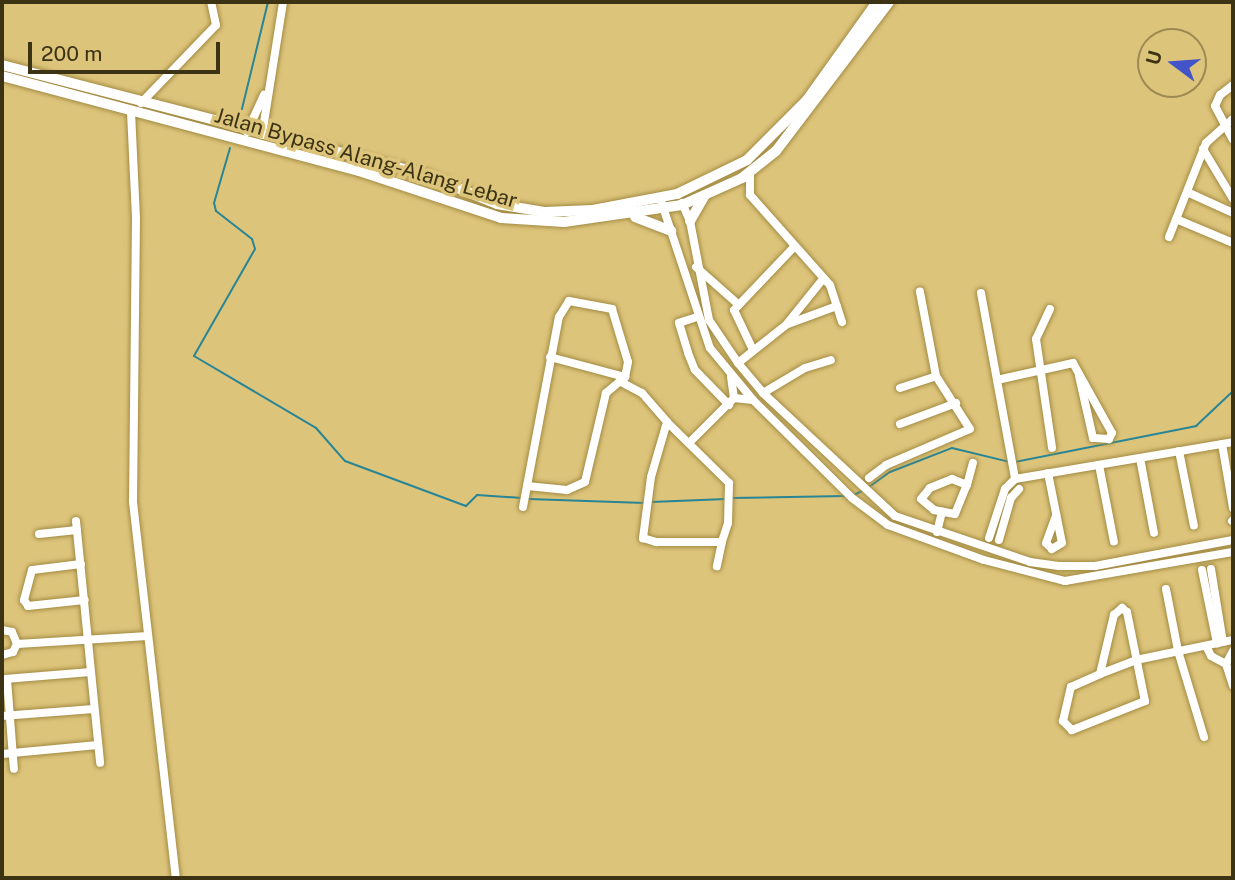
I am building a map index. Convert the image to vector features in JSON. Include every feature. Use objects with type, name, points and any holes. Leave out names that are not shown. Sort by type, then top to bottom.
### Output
[{"type":"highway","name":"Jalan Bypass Alang-Alang Lebar","points":[[681,199],[747,160],[790,121],[877,2]]},
{"type":"highway","name":"Jalan Bypass Alang-Alang Lebar","points":[[2,65],[141,103],[500,218],[564,222],[626,216],[661,204],[705,195],[750,172],[776,150],[821,96],[889,2]]},
{"type":"highway","name":"Jalan Bypass Alang-Alang Lebar","points":[[2,76],[131,112],[238,134],[262,135],[426,175],[517,209],[593,210],[661,204]]},
{"type":"highway","points":[[690,225],[705,195]]},
{"type":"highway","points":[[626,216],[643,217],[672,234]]},
{"type":"street","points":[[141,103],[216,25],[211,2]]},
{"type":"street","points":[[262,135],[265,92],[283,2]]},
{"type":"street","points":[[1233,85],[1216,100],[1224,125],[1233,140]]},
{"type":"street","points":[[238,134],[265,92]]},
{"type":"street","points":[[131,112],[136,243],[133,502],[176,878]]},
{"type":"street","points":[[1169,237],[1203,149],[1224,125],[1233,119]]},
{"type":"street","points":[[1203,149],[1233,199]]},
{"type":"street","points":[[750,172],[750,195],[830,285],[842,322]]},
{"type":"street","points":[[1186,192],[1233,213]]},
{"type":"street","points":[[681,199],[690,225],[696,267],[709,320],[738,363],[763,393],[810,439],[895,516],[1000,553],[1045,565],[1096,566],[1233,540]]},
{"type":"street","points":[[661,204],[697,317],[710,348],[731,377],[852,498],[898,530],[1044,578],[1094,579],[1233,552]]},
{"type":"street","points":[[1176,219],[1233,243]]},
{"type":"street","points":[[672,234],[690,225]]},
{"type":"street","points":[[753,350],[733,315],[739,305],[796,246]]},
{"type":"street","points":[[696,267],[739,305]]},
{"type":"street","points":[[738,363],[786,325],[822,279]]},
{"type":"street","points":[[866,491],[869,478],[886,465],[967,433],[971,423],[936,376],[920,292]]},
{"type":"street","points":[[981,293],[1015,479],[989,538],[982,547]]},
{"type":"street","points":[[524,504],[550,357],[565,303],[612,309],[628,356],[623,379],[606,393],[585,482],[568,490],[527,488]]},
{"type":"street","points":[[786,325],[837,306]]},
{"type":"street","points":[[1050,309],[1036,339],[1038,372],[1052,448]]},
{"type":"street","points":[[697,317],[679,323],[695,370],[732,401]]},
{"type":"street","points":[[550,357],[623,379],[642,393],[667,422],[721,470],[731,495],[717,566]]},
{"type":"street","points":[[763,393],[805,368],[831,360]]},
{"type":"street","points":[[997,380],[1073,363],[1112,433],[1109,439],[1093,439],[1079,376]]},
{"type":"street","points":[[901,388],[936,376]]},
{"type":"street","points":[[731,377],[732,401]]},
{"type":"street","points":[[691,441],[732,401],[753,400]]},
{"type":"street","points":[[900,424],[956,403]]},
{"type":"street","points":[[667,422],[647,495],[642,533],[647,541],[722,542]]},
{"type":"street","points":[[800,446],[810,439]]},
{"type":"street","points":[[1015,479],[1233,442]]},
{"type":"street","points":[[1222,444],[1233,508]]},
{"type":"street","points":[[810,456],[819,447]]},
{"type":"street","points":[[1179,451],[1194,526]]},
{"type":"street","points":[[1140,458],[1154,533]]},
{"type":"street","points":[[967,485],[952,479],[930,488],[922,499],[938,511],[956,513],[967,485],[973,463]]},
{"type":"street","points":[[1098,465],[1114,542]]},
{"type":"street","points":[[1048,473],[1056,515]]},
{"type":"street","points":[[849,476],[869,478]]},
{"type":"street","points":[[1000,553],[999,540],[1007,497],[1018,489]]},
{"type":"street","points":[[933,530],[938,511]]},
{"type":"street","points":[[38,534],[77,525],[100,763]]},
{"type":"street","points":[[989,538],[999,540]]},
{"type":"street","points":[[1206,570],[1216,556]]},
{"type":"street","points":[[1195,560],[1206,570],[1220,643]]},
{"type":"street","points":[[81,564],[32,570],[24,600],[28,606],[85,600]]},
{"type":"street","points":[[1166,589],[1178,651],[1204,737]]},
{"type":"street","points":[[1100,674],[1114,615],[1122,608],[1127,612],[1136,660],[1145,701],[1072,730],[1063,721],[1072,687],[1136,660],[1233,640]]},
{"type":"street","points":[[2,630],[12,632],[17,644],[13,652],[2,655]]},
{"type":"street","points":[[17,644],[148,636]]},
{"type":"street","points":[[1206,646],[1211,656],[1226,664],[1233,686]]},
{"type":"street","points":[[1226,664],[1233,651]]},
{"type":"street","points":[[15,769],[6,716],[4,680],[91,672]]},
{"type":"street","points":[[6,716],[94,709]]},
{"type":"street","points":[[2,754],[98,745]]},
{"type":"waterway","points":[[240,117],[268,2]]},
{"type":"waterway","points":[[230,148],[214,203],[216,211],[252,239],[255,249],[194,356],[316,428],[345,461],[466,506],[477,495],[523,498]]},
{"type":"waterway","points":[[1015,462],[1196,426],[1233,391]]},
{"type":"waterway","points":[[869,487],[890,472],[952,448],[1010,462]]},
{"type":"waterway","points":[[854,495],[864,490]]},
{"type":"waterway","points":[[731,498],[845,496]]},
{"type":"waterway","points":[[529,499],[645,503]]},
{"type":"waterway","points":[[651,502],[726,499]]}]
